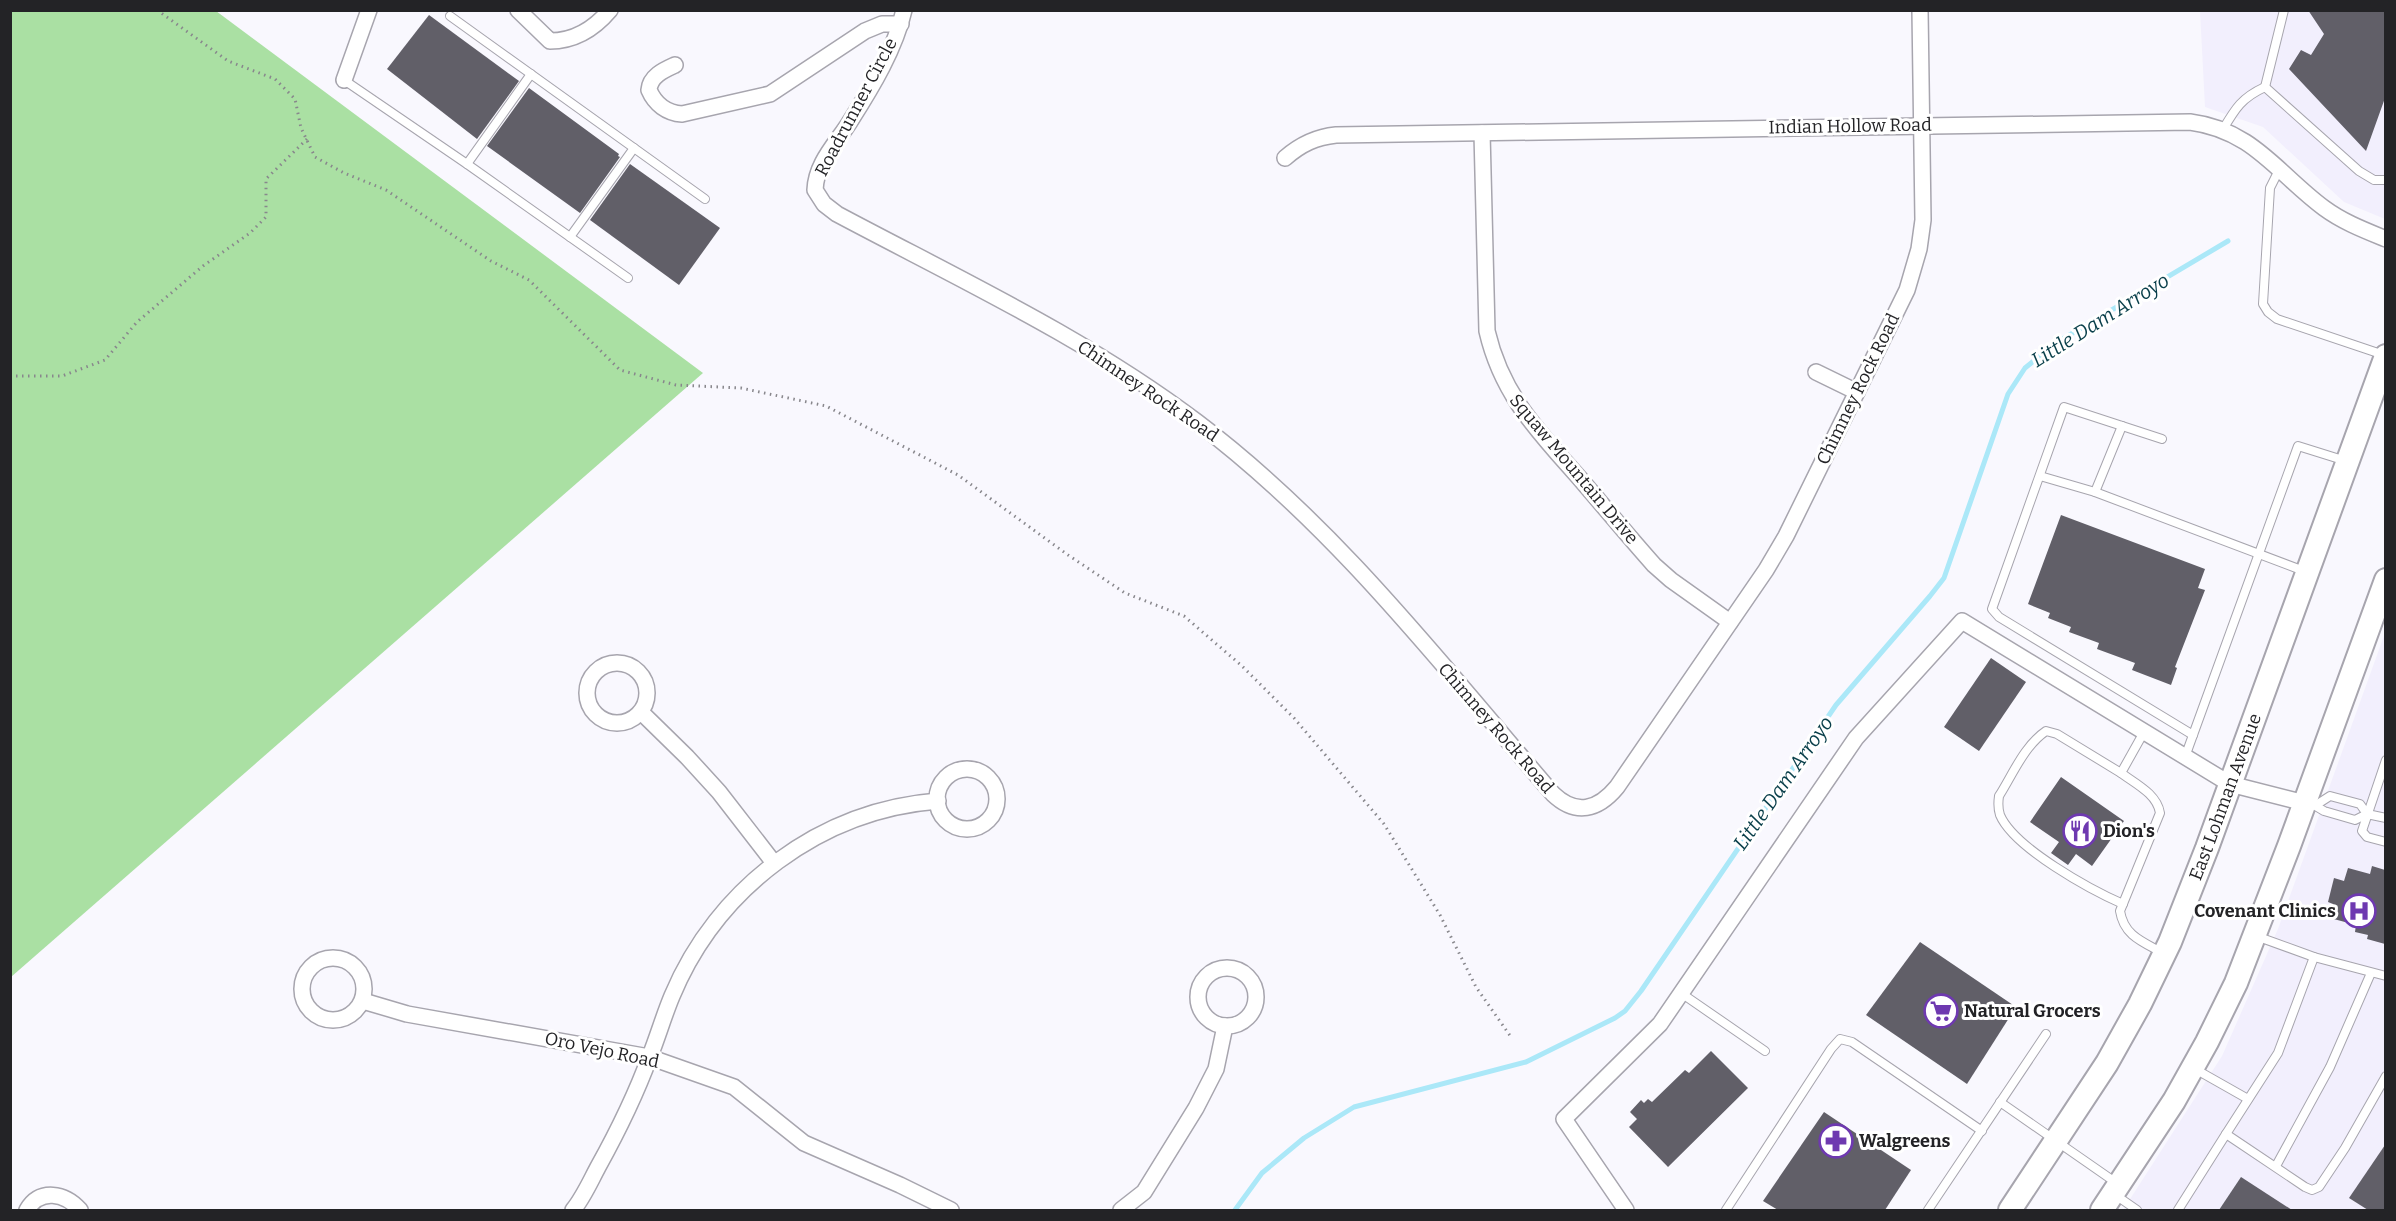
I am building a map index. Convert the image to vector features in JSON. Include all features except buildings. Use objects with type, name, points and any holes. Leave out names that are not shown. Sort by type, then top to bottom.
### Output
[{"type":"main road","name":"East Lohman Avenue","points":[[2010,1210],[2125,1033],[2164,954],[2230,784],[2385,356]]},
{"type":"main road","points":[[2111,1196],[2193,1068],[2222,1014],[2311,804],[2385,580]]},
{"type":"street","points":[[344,80],[369,10]]},
{"type":"street","points":[[518,10],[550,41],[563,41],[581,35],[610,10]]},
{"type":"street","name":"Chimney Rock Road","points":[[815,190],[824,204],[837,214],[1069,337],[1106,359],[1165,398],[1234,451],[1288,498],[1354,565],[1545,785],[1564,803],[1577,808],[1592,806],[1612,793],[1781,544],[1907,290],[1919,249],[1923,220],[1920,10]]},
{"type":"street","name":"Roadrunner Circle","points":[[675,65],[662,71],[652,80],[649,90],[668,111],[682,114],[770,94],[866,31],[902,17]]},
{"type":"street","name":"Roadrunner Circle","points":[[815,190],[820,166],[869,90],[902,17]]},
{"type":"street","name":"Indian Hollow Road","points":[[1286,158],[1305,143],[1326,136],[2178,121],[2201,123],[2256,148],[2334,215],[2385,239]]},
{"type":"street","name":"Squaw Mountain Drive","points":[[1482,133],[1486,318],[1494,357],[1505,384],[1532,423],[1654,565],[1671,580],[1730,622]]},
{"type":"street","points":[[1816,372],[1857,392]]},
{"type":"street","points":[[1626,1210],[1564,1119],[1660,1024],[1856,738],[1962,621],[2230,784],[2311,804]]},
{"type":"street","points":[[616,662],[635,668],[646,684],[646,704],[641,712],[633,719],[623,723],[603,720],[589,706],[586,696],[591,677],[598,669],[616,662]]},
{"type":"street","points":[[641,712],[687,756],[719,792],[774,863]]},
{"type":"street","points":[[573,1210],[615,1136],[650,1058],[673,994],[698,946],[732,902],[774,863],[811,839],[856,818],[903,805],[938,801]]},
{"type":"street","points":[[333,957],[345,959],[356,966],[362,976],[365,988],[363,1001],[356,1011],[346,1018],[333,1020],[321,1018],[311,1011],[304,1001],[301,989],[304,977],[310,967],[321,960],[333,957]]},
{"type":"street","name":"Oro Vejo Road","points":[[363,1001],[407,1014],[650,1058],[734,1087],[804,1143],[951,1210]]},
{"type":"street","points":[[1120,1210],[1144,1192],[1196,1108],[1216,1069],[1225,1026]]},
{"type":"street","points":[[27,1210],[39,1198],[51,1195],[62,1196],[73,1202],[80,1210]]},
{"type":"lane","points":[[2265,87],[2284,10]]},
{"type":"lane","points":[[450,16],[705,199]]},
{"type":"lane","points":[[467,164],[531,74]]},
{"type":"lane","points":[[344,80],[628,278]]},
{"type":"lane","points":[[2222,131],[2239,104],[2249,94],[2265,87]]},
{"type":"lane","points":[[2265,87],[2360,171],[2374,180],[2385,180]]},
{"type":"lane","points":[[570,237],[634,148]]},
{"type":"lane","points":[[2280,168],[2270,188],[2263,304],[2268,312],[2277,319],[2385,356]]},
{"type":"lane","points":[[2162,439],[2064,407],[1992,609],[1998,617],[2193,735]]},
{"type":"lane","points":[[2095,492],[2122,426]]},
{"type":"lane","points":[[2185,757],[2298,446],[2347,461]]},
{"type":"lane","points":[[2040,476],[2095,492],[2307,572]]},
{"type":"lane","points":[[2123,904],[2077,879],[2023,843],[2008,828],[2000,814],[1999,796],[2028,749],[2036,738],[2046,731],[2057,734],[2121,773],[2159,804],[2160,813],[2121,911],[2122,921],[2133,937],[2164,954]]},
{"type":"lane","points":[[2121,773],[2144,732]]},
{"type":"lane","points":[[2385,759],[2362,831],[2385,843]]},
{"type":"lane","points":[[2311,804],[2330,796],[2360,804],[2367,814]]},
{"type":"lane","points":[[2311,804],[2324,811],[2355,820],[2367,814],[2385,818]]},
{"type":"lane","points":[[2255,936],[2314,957],[2385,976]]},
{"type":"lane","points":[[2178,1210],[2278,1053],[2314,957]]},
{"type":"lane","points":[[2276,1166],[2330,1067],[2372,973]]},
{"type":"lane","points":[[1681,993],[1765,1051]]},
{"type":"lane","points":[[1928,1210],[2046,1034]]},
{"type":"lane","points":[[1726,1210],[1824,1058],[1840,1039],[1852,1042],[1982,1131]]},
{"type":"lane","points":[[2193,1068],[2248,1099]]},
{"type":"lane","points":[[2226,1134],[2312,1190],[2319,1187],[2361,1120],[2385,1076]]},
{"type":"lane","points":[[2000,1102],[2056,1140],[2111,1196],[2137,1210]]},
{"type":"path","points":[[157,10],[228,61],[275,79],[295,99],[301,128],[315,157],[387,190],[491,261],[529,280],[620,370],[676,385],[741,388],[826,406],[958,474],[1068,555],[1125,593],[1184,616],[1242,666],[1294,718],[1384,824],[1440,915],[1476,987],[1511,1037]]},
{"type":"path","points":[[10,376],[62,376],[105,360],[136,322],[266,217],[266,179],[307,139]]},
{"type":"shaded area","points":[[2200,11],[2385,11],[2385,219],[2344,202],[2263,127],[2205,107]]},
{"type":"shaded area","points":[[2385,633],[2385,1210],[2123,1210],[2222,1056],[2278,929]]},
{"type":"green space","points":[[11,10],[216,11],[703,373],[11,977]]},
{"type":"waterway","name":"Little Dam Arroyo","points":[[1235,1210],[1262,1173],[1304,1138],[1354,1107],[1526,1062],[1625,1011],[1641,991],[1836,705],[1944,578],[2008,394],[2025,368],[2056,343],[2228,241]]},
{"type":"place","name":"Dion's","points":[[2080,831]]},
{"type":"place","name":"Covenant Clinics","points":[[2359,911]]},
{"type":"place","name":"Natural Grocers","points":[[1941,1011]]},
{"type":"place","name":"Walgreens","points":[[1836,1141]]}]
